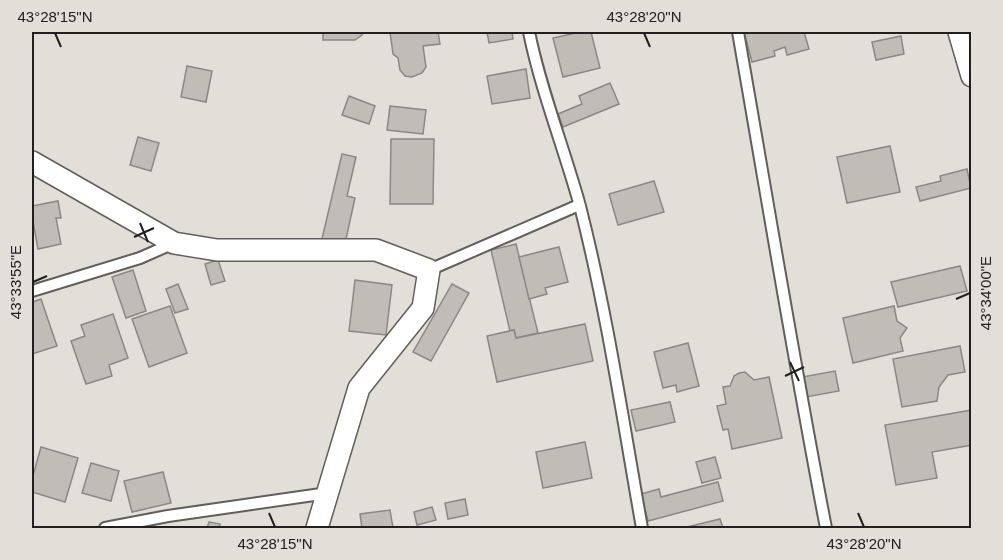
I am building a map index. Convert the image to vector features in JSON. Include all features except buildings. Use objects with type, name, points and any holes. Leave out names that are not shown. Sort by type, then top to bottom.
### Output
[{"type":"street","points":[[959,32],[972,76]]},
{"type":"street","points":[[32,162],[174,243],[217,250],[376,250],[429,270],[423,308],[359,387],[317,528]]},
{"type":"lane","points":[[529,32],[536,65],[579,205],[600,292],[642,528]]},
{"type":"lane","points":[[738,32],[800,393],[826,528]]},
{"type":"lane","points":[[429,270],[579,205]]},
{"type":"lane","points":[[32,291],[140,258],[174,243]]},
{"type":"lane","points":[[105,528],[168,516],[328,493]]}]
